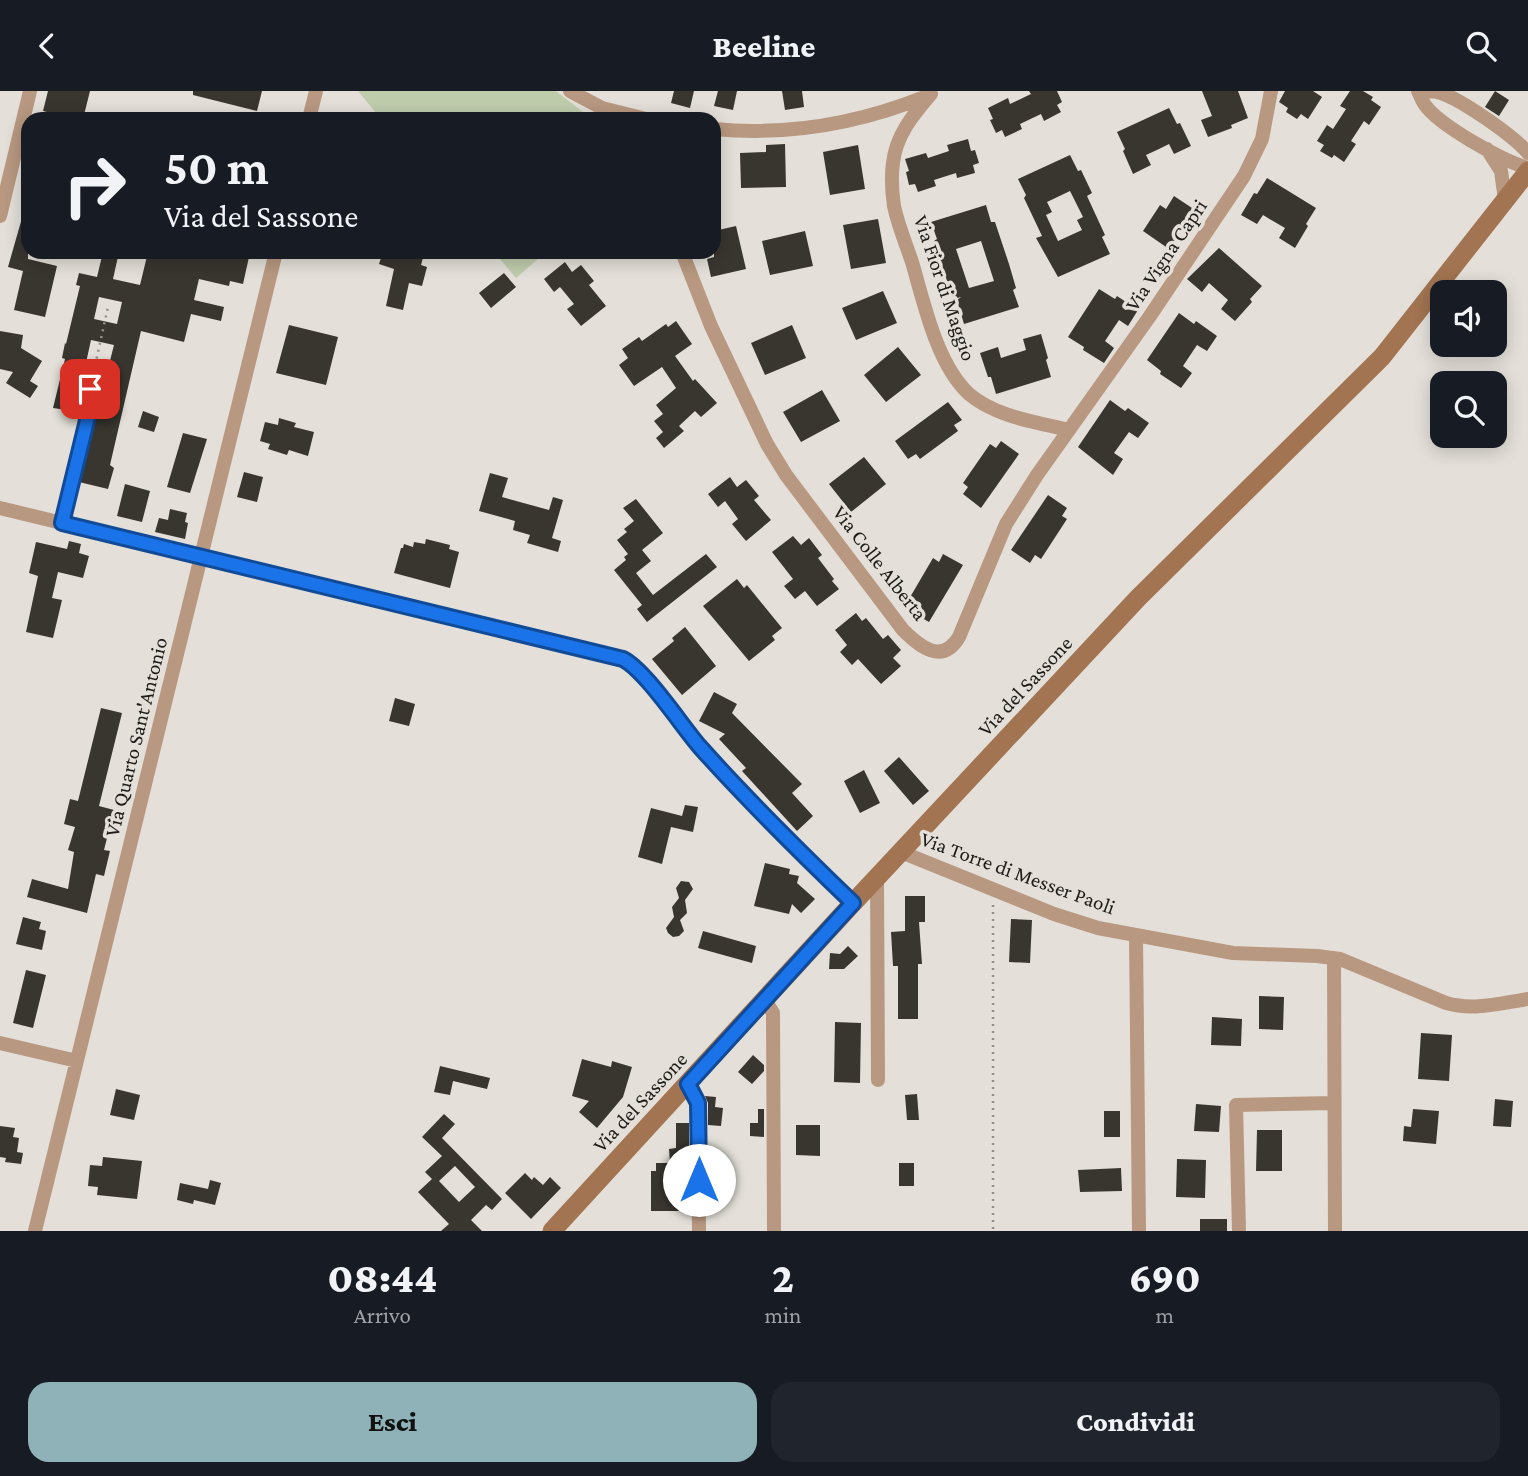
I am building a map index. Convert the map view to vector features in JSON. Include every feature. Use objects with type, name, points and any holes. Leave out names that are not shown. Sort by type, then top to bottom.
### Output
[{"type":"main road","name":"Via del Sassone","points":[[552,1231],[1138,598],[1382,357],[1528,169]]},
{"type":"street","points":[[25,112],[30,91]]},
{"type":"street","points":[[311,112],[316,91]]},
{"type":"street","points":[[570,91],[602,108],[616,112]]},
{"type":"street","name":"Via Vigna Capri","points":[[1069,430],[1244,176],[1262,139],[1271,91]]},
{"type":"street","points":[[1528,153],[1498,128],[1443,94],[1418,91],[1423,104],[1432,113],[1487,149],[1528,169]]},
{"type":"street","points":[[721,129],[770,132],[830,125],[881,113],[934,92]]},
{"type":"street","name":"Via Fior di Maggio","points":[[934,92],[902,131],[893,163],[892,184],[894,207],[932,326],[949,368],[962,387],[983,404],[1022,418],[1069,430]]},
{"type":"street","points":[[0,216],[21,128]]},
{"type":"street","points":[[1498,128],[1528,135]]},
{"type":"street","points":[[1487,149],[1501,171],[1505,200]]},
{"type":"street","name":"Via Quarto Sant'Antonio","points":[[35,1231],[274,259]]},
{"type":"street","name":"Via Colle Alberta","points":[[685,259],[736,381],[773,454],[896,621],[923,647],[943,651],[951,648],[957,641],[1006,524],[1069,430]]},
{"type":"street","points":[[0,508],[623,659],[637,668],[679,722],[748,801],[853,903]]},
{"type":"street","name":"Via Torre di Messer Paoli","points":[[901,852],[1076,921],[1118,933],[1233,953],[1334,958],[1461,1007],[1528,999]]},
{"type":"street","points":[[877,877],[878,1080]]},
{"type":"street","points":[[1136,935],[1139,1231]]},
{"type":"street","points":[[1334,958],[1335,1231]]},
{"type":"street","points":[[765,999],[773,1013],[774,1231]]},
{"type":"street","points":[[0,1043],[77,1061]]},
{"type":"street","points":[[688,1084],[698,1103],[699,1231]]},
{"type":"street","points":[[1239,1231],[1236,1105],[1333,1103]]},
{"type":"lane","points":[[62,523],[92,400],[90,389]]},
{"type":"path","points":[[90,389],[108,307]]},
{"type":"path","points":[[993,889],[993,1231]]},
{"type":"green space","points":[[358,91],[556,91],[583,112],[375,112]]},
{"type":"green space","points":[[500,259],[538,259],[516,278]]},
{"type":"building","points":[[48,91],[90,91],[85,112],[43,111]]},
{"type":"building","points":[[193,91],[262,91],[257,111],[193,95]]},
{"type":"building","points":[[674,91],[694,91],[690,108],[671,103]]},
{"type":"building","points":[[718,91],[737,91],[733,110],[714,106]]},
{"type":"building","points":[[782,91],[802,91],[804,107],[785,110]]},
{"type":"building","points":[[1029,91],[1057,91],[1062,102],[1057,105],[1061,112],[1044,121],[1041,114],[1020,124],[1022,129],[1005,137],[1002,130],[996,133],[988,108],[1008,98],[1010,104],[1031,94]]},
{"type":"building","points":[[1202,91],[1238,91],[1248,118],[1231,125],[1232,128],[1208,137],[1201,120],[1212,116]]},
{"type":"building","points":[[1285,91],[1313,91],[1322,97],[1308,119],[1301,114],[1297,119],[1286,112],[1288,108],[1279,102]]},
{"type":"building","points":[[1350,91],[1363,91],[1373,97],[1371,100],[1381,107],[1369,125],[1364,121],[1351,141],[1356,144],[1344,162],[1334,155],[1332,158],[1320,151],[1324,145],[1317,141],[1327,125],[1333,129],[1346,109],[1340,106]]},
{"type":"building","points":[[1495,91],[1509,100],[1499,116],[1485,107]]},
{"type":"building","points":[[1169,108],[1191,146],[1174,154],[1169,144],[1146,155],[1151,165],[1133,174],[1117,132]]},
{"type":"building","points":[[968,139],[971,151],[975,150],[979,163],[973,165],[975,173],[957,178],[956,173],[934,180],[936,186],[918,192],[915,184],[909,185],[906,172],[909,171],[905,159],[926,153],[928,158],[949,151],[947,145]]},
{"type":"building","points":[[785,144],[786,187],[741,188],[740,153],[766,152],[766,145]]},
{"type":"building","points":[[858,145],[865,189],[830,195],[823,152]]},
{"type":"building","points":[[1070,155],[1092,193],[1087,196],[1105,235],[1102,237],[1110,254],[1058,277],[1036,238],[1042,236],[1018,179]],"holes":[[[1070,191],[1083,217],[1077,220],[1082,230],[1058,241],[1046,215],[1052,212],[1047,202]]]},
{"type":"building","points":[[1267,178],[1316,208],[1295,248],[1279,238],[1285,228],[1263,215],[1257,224],[1241,215]]},
{"type":"building","points":[[1174,196],[1198,212],[1169,249],[1143,231],[1160,205],[1166,209]]},
{"type":"building","points":[[986,205],[991,222],[995,222],[1009,264],[1019,307],[964,324],[957,300],[961,297],[953,299],[934,241],[937,239],[931,222]],"holes":[[[981,241],[994,281],[969,288],[956,249]]]},
{"type":"building","points":[[878,219],[886,263],[851,269],[843,225]]},
{"type":"building","points":[[21,222],[21,259],[57,266],[45,317],[14,310],[23,271],[8,267]]},
{"type":"building","points":[[736,226],[746,269],[711,277],[707,259],[721,259],[721,229]]},
{"type":"building","points":[[805,231],[813,266],[770,275],[762,241]]},
{"type":"building","points":[[1219,248],[1262,286],[1235,321],[1221,309],[1228,300],[1209,283],[1202,292],[1187,279]]},
{"type":"building","points":[[101,259],[117,259],[113,279],[140,285],[146,259],[249,259],[243,284],[230,281],[229,286],[199,279],[194,300],[224,307],[221,321],[191,314],[184,342],[141,331],[110,465],[114,468],[108,489],[79,482],[114,345],[91,340],[82,381],[73,379],[67,410],[53,408],[65,359],[62,358],[65,343],[80,286],[76,285],[79,273],[97,277]],"holes":[[[99,297],[122,302],[117,324],[94,319]]]},
{"type":"building","points":[[381,259],[423,259],[421,265],[427,267],[422,286],[409,283],[403,310],[386,306],[394,269],[379,264]]},
{"type":"building","points":[[565,262],[572,272],[581,265],[594,281],[589,285],[606,306],[581,326],[567,309],[574,304],[560,287],[554,292],[544,279]]},
{"type":"building","points":[[504,273],[516,287],[491,308],[479,293]]},
{"type":"building","points":[[1099,289],[1115,299],[1117,296],[1138,310],[1128,326],[1119,320],[1105,341],[1114,348],[1104,363],[1068,337]]},
{"type":"building","points":[[883,291],[897,323],[856,340],[842,308]]},
{"type":"building","points":[[1179,313],[1217,336],[1207,351],[1197,345],[1183,366],[1192,373],[1181,388],[1160,374],[1161,371],[1147,360]]},
{"type":"building","points":[[676,321],[692,344],[675,356],[693,381],[695,379],[717,403],[701,417],[695,411],[679,426],[684,431],[664,448],[656,438],[663,432],[654,421],[663,414],[656,405],[676,388],[662,367],[634,386],[619,365],[628,358],[622,349],[639,337],[642,341],[666,324],[668,327]]},
{"type":"building","points":[[289,325],[338,337],[326,385],[276,373]]},
{"type":"building","points":[[792,325],[806,358],[765,375],[751,343]]},
{"type":"building","points":[[0,331],[23,335],[21,348],[42,361],[30,381],[38,386],[30,398],[6,383],[13,372],[0,369]]},
{"type":"building","points":[[1041,334],[1051,377],[996,394],[980,353],[998,347],[1001,358],[1026,350],[1023,339]]},
{"type":"building","points":[[898,347],[921,375],[886,402],[864,375]]},
{"type":"building","points":[[822,390],[840,421],[801,442],[783,412]]},
{"type":"building","points":[[1110,400],[1125,411],[1128,408],[1149,423],[1138,438],[1129,432],[1114,453],[1123,459],[1113,475],[1078,447]]},
{"type":"building","points":[[948,402],[962,420],[954,425],[958,431],[920,459],[916,454],[908,459],[895,441]]},
{"type":"building","points":[[143,411],[159,417],[154,432],[138,427]]},
{"type":"building","points":[[279,418],[296,423],[294,427],[314,432],[308,456],[289,450],[287,455],[268,449],[270,444],[260,441],[265,422],[278,425]]},
{"type":"building","points":[[183,433],[207,439],[190,493],[167,487]]},
{"type":"building","points":[[1001,441],[1019,454],[981,508],[963,494],[968,487],[963,483],[990,444],[996,448]]},
{"type":"building","points":[[864,457],[886,484],[851,512],[829,484]]},
{"type":"building","points":[[244,472],[263,477],[257,502],[237,497]]},
{"type":"building","points":[[490,473],[508,478],[502,497],[549,510],[553,497],[563,500],[552,538],[561,541],[558,552],[527,543],[530,535],[513,530],[515,521],[479,511]]},
{"type":"building","points":[[730,477],[737,487],[746,480],[759,496],[754,500],[771,520],[746,541],[732,524],[738,519],[725,501],[718,507],[708,494]]},
{"type":"building","points":[[125,484],[150,491],[142,522],[117,516]]},
{"type":"building","points":[[1048,495],[1067,508],[1062,516],[1067,519],[1041,559],[1035,555],[1030,563],[1011,550]]},
{"type":"building","points":[[636,499],[663,533],[642,550],[651,561],[636,573],[653,595],[706,554],[717,567],[647,622],[637,609],[642,605],[614,570],[626,560],[624,557],[628,554],[617,540],[627,532],[624,529],[634,521],[623,508]]},
{"type":"building","points":[[170,509],[187,513],[185,539],[155,532],[159,518],[168,520]]},
{"type":"building","points":[[793,536],[801,545],[809,538],[822,555],[818,558],[839,589],[817,606],[805,591],[795,599],[784,586],[793,579],[772,552]]},
{"type":"building","points":[[426,539],[450,545],[449,549],[459,552],[450,588],[394,573],[404,544],[413,547],[414,542],[425,544]]},
{"type":"building","points":[[69,541],[81,544],[79,553],[89,556],[83,578],[58,572],[52,598],[62,600],[53,638],[26,632],[38,576],[29,573],[36,542],[67,549]]},
{"type":"building","points":[[943,554],[963,565],[929,622],[910,611],[915,603],[909,599],[933,558],[939,562]]},
{"type":"building","points":[[737,579],[744,588],[747,585],[782,628],[772,636],[775,640],[749,661],[703,606]]},
{"type":"building","points":[[856,613],[862,621],[866,618],[883,639],[888,635],[901,650],[893,658],[901,666],[881,684],[858,659],[852,665],[840,652],[847,645],[835,630]]},
{"type":"building","points":[[685,627],[716,666],[682,695],[652,659],[674,641],[672,638]]},
{"type":"building","points":[[714,692],[737,704],[732,713],[802,784],[792,793],[813,816],[797,831],[742,771],[746,768],[719,739],[725,734],[699,721]]},
{"type":"building","points":[[395,698],[415,704],[409,726],[389,721]]},
{"type":"building","points":[[101,708],[122,713],[99,806],[114,810],[104,850],[110,851],[104,876],[96,874],[87,913],[27,897],[32,879],[68,889],[74,852],[68,850],[75,827],[64,824],[70,799],[78,801]]},
{"type":"building","points":[[899,757],[929,791],[913,805],[884,771]]},
{"type":"building","points":[[864,770],[880,803],[860,813],[844,781]]},
{"type":"building","points":[[685,805],[698,807],[693,832],[671,827],[662,864],[638,857],[651,808],[682,816]]},
{"type":"building","points":[[765,863],[790,869],[789,874],[799,876],[797,883],[815,899],[801,913],[792,904],[789,914],[754,906]]},
{"type":"building","points":[[681,881],[689,882],[693,889],[685,900],[687,913],[680,920],[684,931],[673,937],[666,928],[674,917],[672,907],[679,898],[676,888]]},
{"type":"building","points":[[905,896],[925,896],[925,922],[919,922],[922,964],[918,964],[918,1019],[898,1019],[898,966],[893,966],[891,932],[905,931]]},
{"type":"building","points":[[23,917],[41,922],[39,929],[46,931],[42,950],[16,944]]},
{"type":"building","points":[[1011,919],[1032,920],[1030,963],[1009,962]]},
{"type":"building","points":[[703,931],[756,946],[752,963],[698,948]]},
{"type":"building","points":[[848,946],[858,956],[844,969],[829,969],[830,953],[840,954]]},
{"type":"building","points":[[26,970],[46,975],[33,1028],[13,1023]]},
{"type":"building","points":[[1259,996],[1284,997],[1283,1030],[1259,1029]]},
{"type":"building","points":[[1212,1017],[1242,1019],[1241,1046],[1211,1045]]},
{"type":"building","points":[[835,1022],[861,1023],[860,1083],[834,1082]]},
{"type":"building","points":[[1421,1033],[1452,1035],[1449,1081],[1418,1079]]},
{"type":"building","points":[[753,1055],[764,1065],[764,1071],[752,1084],[738,1072]]},
{"type":"building","points":[[582,1059],[611,1067],[612,1061],[632,1067],[623,1097],[597,1128],[579,1112],[589,1101],[572,1096]]},
{"type":"building","points":[[440,1066],[490,1078],[487,1089],[453,1081],[450,1095],[434,1092]]},
{"type":"building","points":[[116,1089],[140,1095],[134,1120],[110,1115]]},
{"type":"building","points":[[917,1094],[919,1120],[907,1120],[905,1095]]},
{"type":"building","points":[[705,1096],[716,1097],[715,1107],[723,1108],[721,1126],[708,1125],[708,1103]]},
{"type":"building","points":[[1495,1099],[1513,1101],[1511,1127],[1493,1126]]},
{"type":"building","points":[[1196,1104],[1221,1106],[1219,1132],[1194,1131]]},
{"type":"building","points":[[758,1109],[764,1109],[764,1137],[750,1136],[750,1123],[758,1123]]},
{"type":"building","points":[[1413,1109],[1439,1111],[1436,1144],[1403,1141],[1404,1126],[1411,1127]]},
{"type":"building","points":[[1104,1111],[1120,1111],[1120,1137],[1104,1137]]},
{"type":"building","points":[[444,1114],[455,1124],[442,1138],[502,1199],[492,1210],[486,1205],[471,1220],[482,1231],[441,1231],[449,1224],[418,1192],[432,1179],[425,1172],[442,1156],[422,1137]],"holes":[[[455,1166],[475,1187],[459,1202],[439,1181]]]},
{"type":"building","points":[[676,1123],[689,1123],[689,1211],[651,1211],[651,1171],[656,1171],[656,1163],[670,1163],[669,1149],[676,1148]]},
{"type":"building","points":[[796,1125],[820,1125],[820,1156],[796,1155]]},
{"type":"building","points":[[0,1126],[15,1128],[13,1137],[19,1138],[17,1152],[23,1153],[21,1164],[5,1162],[6,1158],[0,1157]]},
{"type":"building","points":[[1257,1130],[1282,1130],[1282,1171],[1256,1171]]},
{"type":"building","points":[[103,1157],[142,1161],[137,1199],[97,1195],[98,1187],[88,1186],[90,1165],[102,1166]]},
{"type":"building","points":[[1177,1159],[1206,1160],[1205,1198],[1176,1197]]},
{"type":"building","points":[[899,1163],[914,1163],[914,1186],[899,1186]]},
{"type":"building","points":[[1121,1168],[1122,1191],[1080,1192],[1078,1170]]},
{"type":"building","points":[[525,1173],[543,1185],[550,1177],[561,1188],[531,1219],[505,1193]]},
{"type":"building","points":[[210,1180],[221,1183],[215,1205],[194,1200],[193,1204],[177,1200],[180,1183],[208,1189]]},
{"type":"building","points":[[1200,1219],[1227,1219],[1227,1231],[1200,1231]]},
{"type":"route","points":[[90,389],[92,400],[62,523],[623,659],[637,668],[679,722],[756,809],[853,903],[688,1084],[698,1103],[699,1180]]}]
